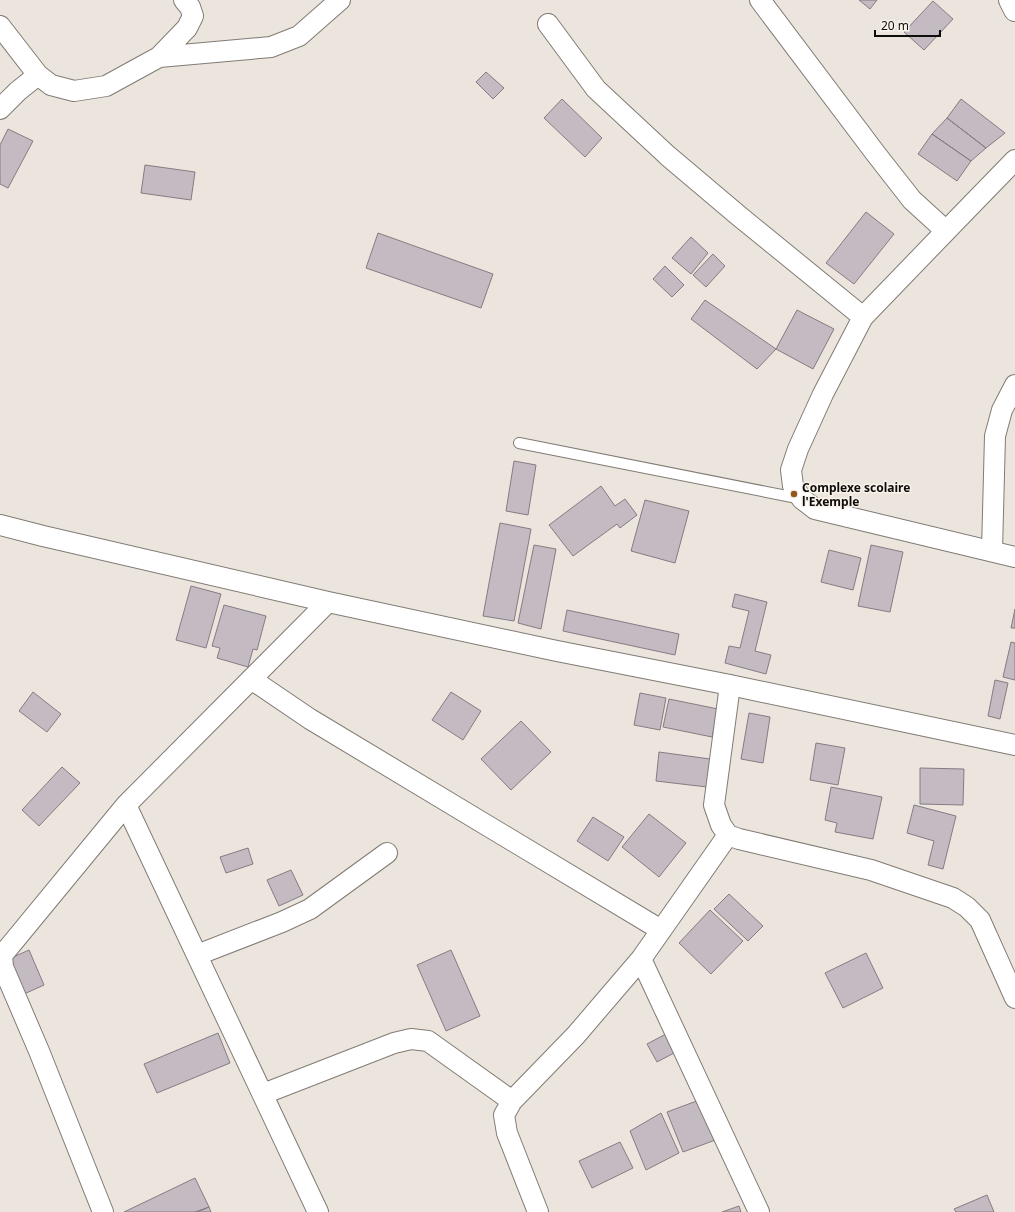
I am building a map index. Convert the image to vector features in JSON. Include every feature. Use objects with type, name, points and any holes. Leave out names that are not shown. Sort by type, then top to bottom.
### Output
[{"type":"street","points":[[0,26],[38,75],[51,85],[74,91],[106,86],[159,57],[187,28],[193,16],[190,7],[184,0]]},
{"type":"street","points":[[159,57],[271,47],[300,36],[340,0]]},
{"type":"street","points":[[760,0],[912,200],[946,231]]},
{"type":"street","points":[[1010,0],[1015,10]]},
{"type":"street","points":[[548,24],[596,89],[668,156],[863,317]]},
{"type":"street","points":[[0,109],[18,91],[38,75]]},
{"type":"street","points":[[1015,160],[863,317],[823,394],[798,449],[791,470],[793,486],[802,499],[815,509],[1015,557]]},
{"type":"street","points":[[992,551],[995,436],[1002,410],[1015,385]]},
{"type":"street","points":[[0,525],[328,602],[557,651],[730,685],[1015,745]]},
{"type":"street","points":[[103,1212],[39,1051],[3,967],[1,956],[126,804],[328,602]]},
{"type":"street","points":[[250,679],[310,719],[661,930]]},
{"type":"street","points":[[730,685],[714,805],[721,825],[728,835],[739,840],[871,870],[953,898],[967,907],[980,920],[1015,998]]},
{"type":"street","points":[[126,804],[318,1212]]},
{"type":"street","points":[[538,1212],[507,1133],[504,1115],[512,1101],[576,1036],[641,959],[728,835]]},
{"type":"street","points":[[196,954],[282,922],[310,909],[387,853]]},
{"type":"street","points":[[641,959],[759,1212]]},
{"type":"street","points":[[263,1094],[394,1043],[411,1039],[428,1041],[512,1101]]},
{"type":"lane","points":[[519,443],[802,499]]},
{"type":"building","points":[[859,0],[877,0],[870,9]]},
{"type":"building","points":[[933,1],[953,19],[924,50],[904,32]]},
{"type":"building","points":[[486,72],[504,88],[493,99],[476,82]]},
{"type":"building","points":[[562,99],[602,138],[585,157],[544,118]]},
{"type":"building","points":[[961,99],[1005,133],[986,148],[947,118]]},
{"type":"building","points":[[947,118],[986,148],[971,161],[932,134]]},
{"type":"building","points":[[8,129],[33,141],[8,188],[0,184],[0,145]]},
{"type":"building","points":[[932,134],[971,161],[957,181],[918,154]]},
{"type":"building","points":[[145,165],[195,172],[191,200],[141,193]]},
{"type":"building","points":[[866,212],[894,234],[854,284],[826,263]]},
{"type":"building","points":[[378,233],[493,274],[481,308],[366,268]]},
{"type":"building","points":[[691,237],[708,253],[691,274],[672,258]]},
{"type":"building","points":[[713,254],[725,266],[706,287],[693,275]]},
{"type":"building","points":[[665,266],[684,285],[672,297],[653,279]]},
{"type":"building","points":[[705,300],[776,349],[757,369],[691,319]]},
{"type":"building","points":[[797,310],[834,329],[813,369],[776,349]]},
{"type":"building","points":[[514,461],[536,465],[528,515],[506,511]]},
{"type":"building","points":[[601,486],[615,506],[625,499],[637,515],[620,528],[617,524],[573,556],[549,525]]},
{"type":"building","points":[[645,500],[689,511],[675,563],[631,551]]},
{"type":"building","points":[[500,523],[531,529],[514,621],[483,616]]},
{"type":"building","points":[[534,545],[556,549],[541,629],[518,623]]},
{"type":"building","points":[[871,545],[903,552],[890,612],[858,606]]},
{"type":"building","points":[[829,550],[861,558],[853,590],[821,582]]},
{"type":"building","points":[[191,586],[221,594],[206,648],[176,640]]},
{"type":"building","points":[[735,594],[767,602],[755,651],[771,655],[766,674],[725,663],[729,646],[740,648],[749,611],[732,607]]},
{"type":"building","points":[[224,605],[266,616],[257,650],[253,649],[248,667],[217,658],[220,648],[212,646]]},
{"type":"building","points":[[1015,609],[1015,628],[1011,628]]},
{"type":"building","points":[[567,610],[679,634],[675,655],[563,631]]},
{"type":"building","points":[[1011,642],[1015,643],[1015,680],[1003,677]]},
{"type":"building","points":[[995,680],[1008,683],[1000,719],[988,716]]},
{"type":"building","points":[[33,692],[61,714],[47,732],[19,711]]},
{"type":"building","points":[[451,692],[481,711],[463,740],[432,720]]},
{"type":"building","points":[[640,693],[666,698],[660,730],[634,725]]},
{"type":"building","points":[[669,699],[718,709],[712,737],[663,727]]},
{"type":"building","points":[[749,713],[770,717],[763,763],[741,759]]},
{"type":"building","points":[[521,721],[551,752],[511,790],[481,759]]},
{"type":"building","points":[[816,743],[845,748],[838,785],[810,780]]},
{"type":"building","points":[[659,752],[710,759],[707,787],[656,781]]},
{"type":"building","points":[[62,767],[80,783],[39,826],[22,810]]},
{"type":"building","points":[[920,768],[964,769],[963,805],[920,804]]},
{"type":"building","points":[[831,787],[882,797],[873,839],[835,832],[837,823],[825,820]]},
{"type":"building","points":[[914,805],[956,816],[943,869],[928,865],[934,841],[907,833]]},
{"type":"building","points":[[649,814],[686,843],[659,877],[622,847]]},
{"type":"building","points":[[593,817],[624,837],[608,861],[577,841]]},
{"type":"building","points":[[248,848],[253,864],[226,873],[220,857]]},
{"type":"building","points":[[291,870],[303,895],[279,906],[267,880]]},
{"type":"building","points":[[729,894],[763,926],[748,941],[714,909]]},
{"type":"building","points":[[710,910],[743,941],[711,974],[679,943]]},
{"type":"building","points":[[29,950],[44,985],[24,994],[9,959]]},
{"type":"building","points":[[451,950],[480,1016],[446,1031],[417,965]]},
{"type":"building","points":[[866,953],[883,988],[843,1008],[825,973]]},
{"type":"building","points":[[218,1033],[230,1063],[157,1093],[144,1064]]},
{"type":"building","points":[[666,1034],[676,1052],[657,1062],[647,1044]]},
{"type":"building","points":[[702,1099],[718,1139],[683,1152],[667,1112]]},
{"type":"building","points":[[661,1113],[679,1153],[646,1170],[630,1131]]},
{"type":"building","points":[[620,1142],[633,1168],[592,1188],[579,1161]]},
{"type":"building","points":[[195,1178],[209,1207],[198,1212],[124,1212]]},
{"type":"building","points":[[987,1195],[994,1212],[956,1212],[954,1209]]},
{"type":"building","points":[[739,1206],[741,1212],[722,1212]]},
{"type":"building","points":[[209,1207],[211,1212],[195,1212]]},
{"type":"place","name":"Complexe scolaire l'Exemple","points":[[794,494]]}]
